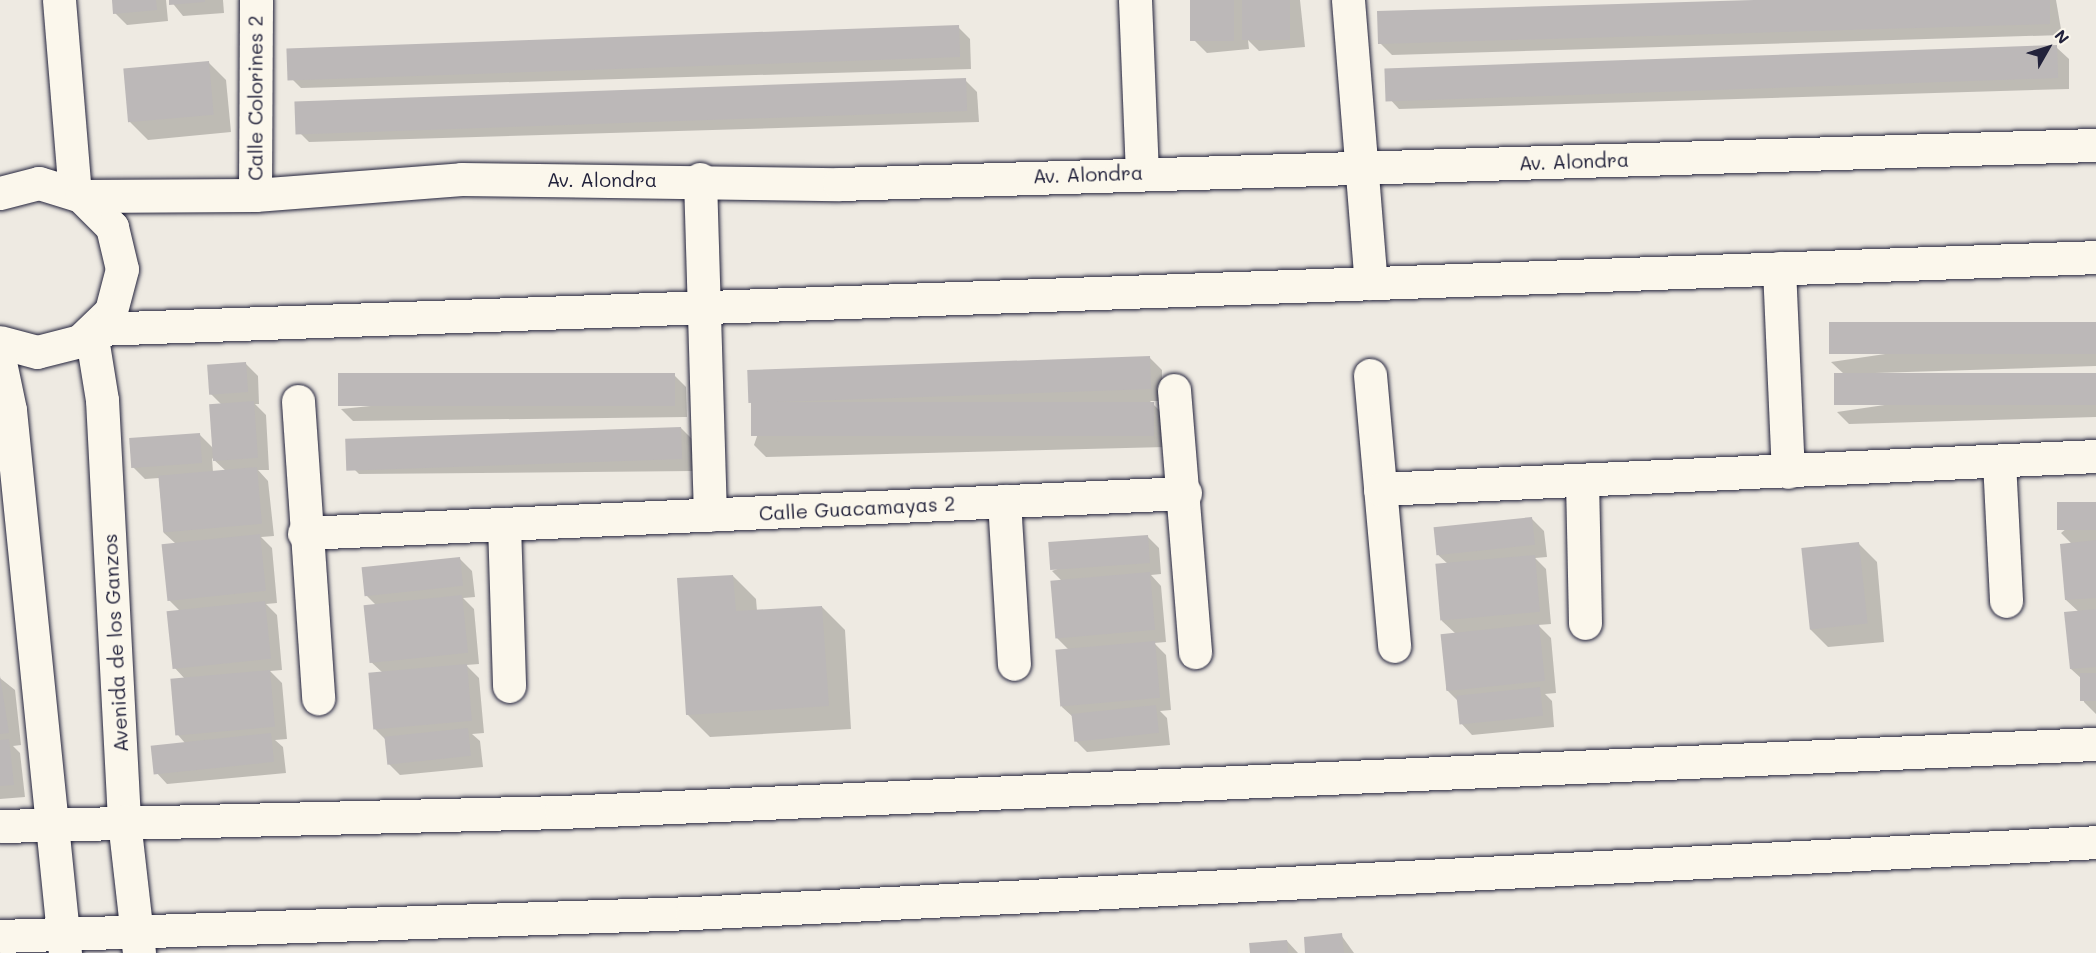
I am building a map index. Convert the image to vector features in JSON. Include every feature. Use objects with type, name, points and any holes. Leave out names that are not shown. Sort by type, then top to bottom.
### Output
[{"type":"main road","points":[[59,0],[78,194]]},
{"type":"main road","name":"Calle Colorines 2","points":[[255,195],[256,0]]},
{"type":"main road","points":[[1135,0],[1142,157]]},
{"type":"main road","points":[[1348,0],[1364,167],[1371,283]]},
{"type":"main road","name":"Av. Alondra","points":[[78,194],[255,195],[461,179],[700,179],[839,184],[1142,157],[1364,167],[2096,145]]},
{"type":"main road","points":[[700,179],[710,515]]},
{"type":"main road","points":[[0,193],[39,183],[78,194],[99,209],[120,247],[119,291],[94,330]]},
{"type":"main road","points":[[0,342],[48,351],[94,330],[704,321],[1371,283],[2096,257]]},
{"type":"main road","points":[[1779,268],[1788,472]]},
{"type":"main road","name":"Avenida de los Ganzos","points":[[94,330],[102,399],[124,821],[139,944]]},
{"type":"main road","points":[[0,362],[10,410],[56,824],[64,943]]},
{"type":"main road","points":[[1370,375],[1394,646]]},
{"type":"main road","points":[[1174,390],[1185,493],[1195,652]]},
{"type":"main road","points":[[298,401],[304,533],[318,698]]},
{"type":"main road","points":[[1380,489],[1788,472],[2096,456]]},
{"type":"main road","points":[[1999,461],[2006,601]]},
{"type":"main road","points":[[1582,480],[1585,623]]},
{"type":"main road","name":"Calle Guacamayas 2","points":[[304,533],[1185,493]]},
{"type":"main road","points":[[1004,501],[1014,664]]},
{"type":"main road","points":[[504,524],[509,686]]},
{"type":"main road","points":[[0,826],[124,821],[561,812],[2096,744]]},
{"type":"main road","points":[[0,936],[64,943],[139,944],[692,913],[2096,842]]},
{"type":"building","points":[[112,0],[156,0],[157,10],[113,14]]},
{"type":"building","points":[[169,0],[205,0],[205,2],[169,5]]},
{"type":"building","points":[[1190,0],[1234,0],[1234,41],[1190,41]]},
{"type":"building","points":[[1242,0],[1290,0],[1290,40],[1242,40]]},
{"type":"building","points":[[1754,0],[2050,0],[2050,24],[1378,44],[1377,11]]},
{"type":"building","points":[[959,25],[960,57],[288,80],[286,48]]},
{"type":"building","points":[[2057,45],[2058,78],[1386,101],[1384,68]]},
{"type":"building","points":[[209,61],[214,115],[128,122],[123,68]]},
{"type":"building","points":[[966,78],[967,111],[296,134],[294,101]]},
{"type":"building","points":[[1829,322],[2096,322],[2096,354],[1829,354]]},
{"type":"building","points":[[1150,356],[1151,389],[748,403],[747,370]]},
{"type":"building","points":[[246,362],[248,392],[209,395],[207,365]]},
{"type":"building","points":[[338,373],[675,373],[675,406],[338,406]]},
{"type":"building","points":[[1834,373],[2096,373],[2096,405],[1834,405]]},
{"type":"building","points":[[254,401],[258,458],[213,461],[209,404]]},
{"type":"building","points":[[751,402],[1154,402],[1154,436],[751,436]]},
{"type":"building","points":[[681,427],[682,459],[346,471],[345,439]]},
{"type":"building","points":[[200,433],[202,463],[131,468],[129,438]]},
{"type":"building","points":[[257,467],[262,524],[163,532],[158,476]]},
{"type":"building","points":[[2057,502],[2096,502],[2096,530],[2057,530]]},
{"type":"building","points":[[1532,517],[1535,545],[1436,555],[1434,527]]},
{"type":"building","points":[[260,534],[266,591],[168,601],[162,544]]},
{"type":"building","points":[[1148,535],[1150,563],[1050,570],[1048,542]]},
{"type":"building","points":[[2096,540],[2096,598],[2065,600],[2060,544]]},
{"type":"building","points":[[1859,542],[1868,624],[1810,630],[1801,548]]},
{"type":"building","points":[[1535,555],[1540,612],[1440,620],[1435,564]]},
{"type":"building","points":[[460,557],[463,586],[365,596],[362,567]]},
{"type":"building","points":[[1150,572],[1155,630],[1055,638],[1050,581]]},
{"type":"building","points":[[733,575],[736,611],[822,606],[829,706],[686,715],[677,578]]},
{"type":"building","points":[[462,595],[468,653],[370,663],[364,605]]},
{"type":"building","points":[[265,601],[271,659],[173,669],[167,611]]},
{"type":"building","points":[[2096,609],[2096,667],[2070,669],[2064,612]]},
{"type":"building","points":[[1539,624],[1545,681],[1447,691],[1441,634]]},
{"type":"building","points":[[1155,641],[1160,698],[1060,706],[1055,650]]},
{"type":"building","points":[[467,664],[472,721],[373,729],[368,673]]},
{"type":"building","points":[[270,670],[275,727],[175,735],[170,679]]},
{"type":"building","points":[[2080,673],[2096,673],[2096,701],[2080,701]]},
{"type":"building","points":[[0,676],[9,733],[0,734]]},
{"type":"building","points":[[1540,687],[1543,716],[1459,725],[1456,696]]},
{"type":"building","points":[[1156,705],[1159,733],[1074,742],[1071,714]]},
{"type":"building","points":[[468,728],[471,756],[387,765],[384,737]]},
{"type":"building","points":[[271,733],[274,762],[154,774],[151,746]]},
{"type":"building","points":[[9,739],[14,785],[0,786],[0,740]]},
{"type":"building","points":[[1342,933],[1344,953],[1305,953],[1304,937]]},
{"type":"building","points":[[1287,940],[1288,953],[1250,953],[1249,943]]}]
